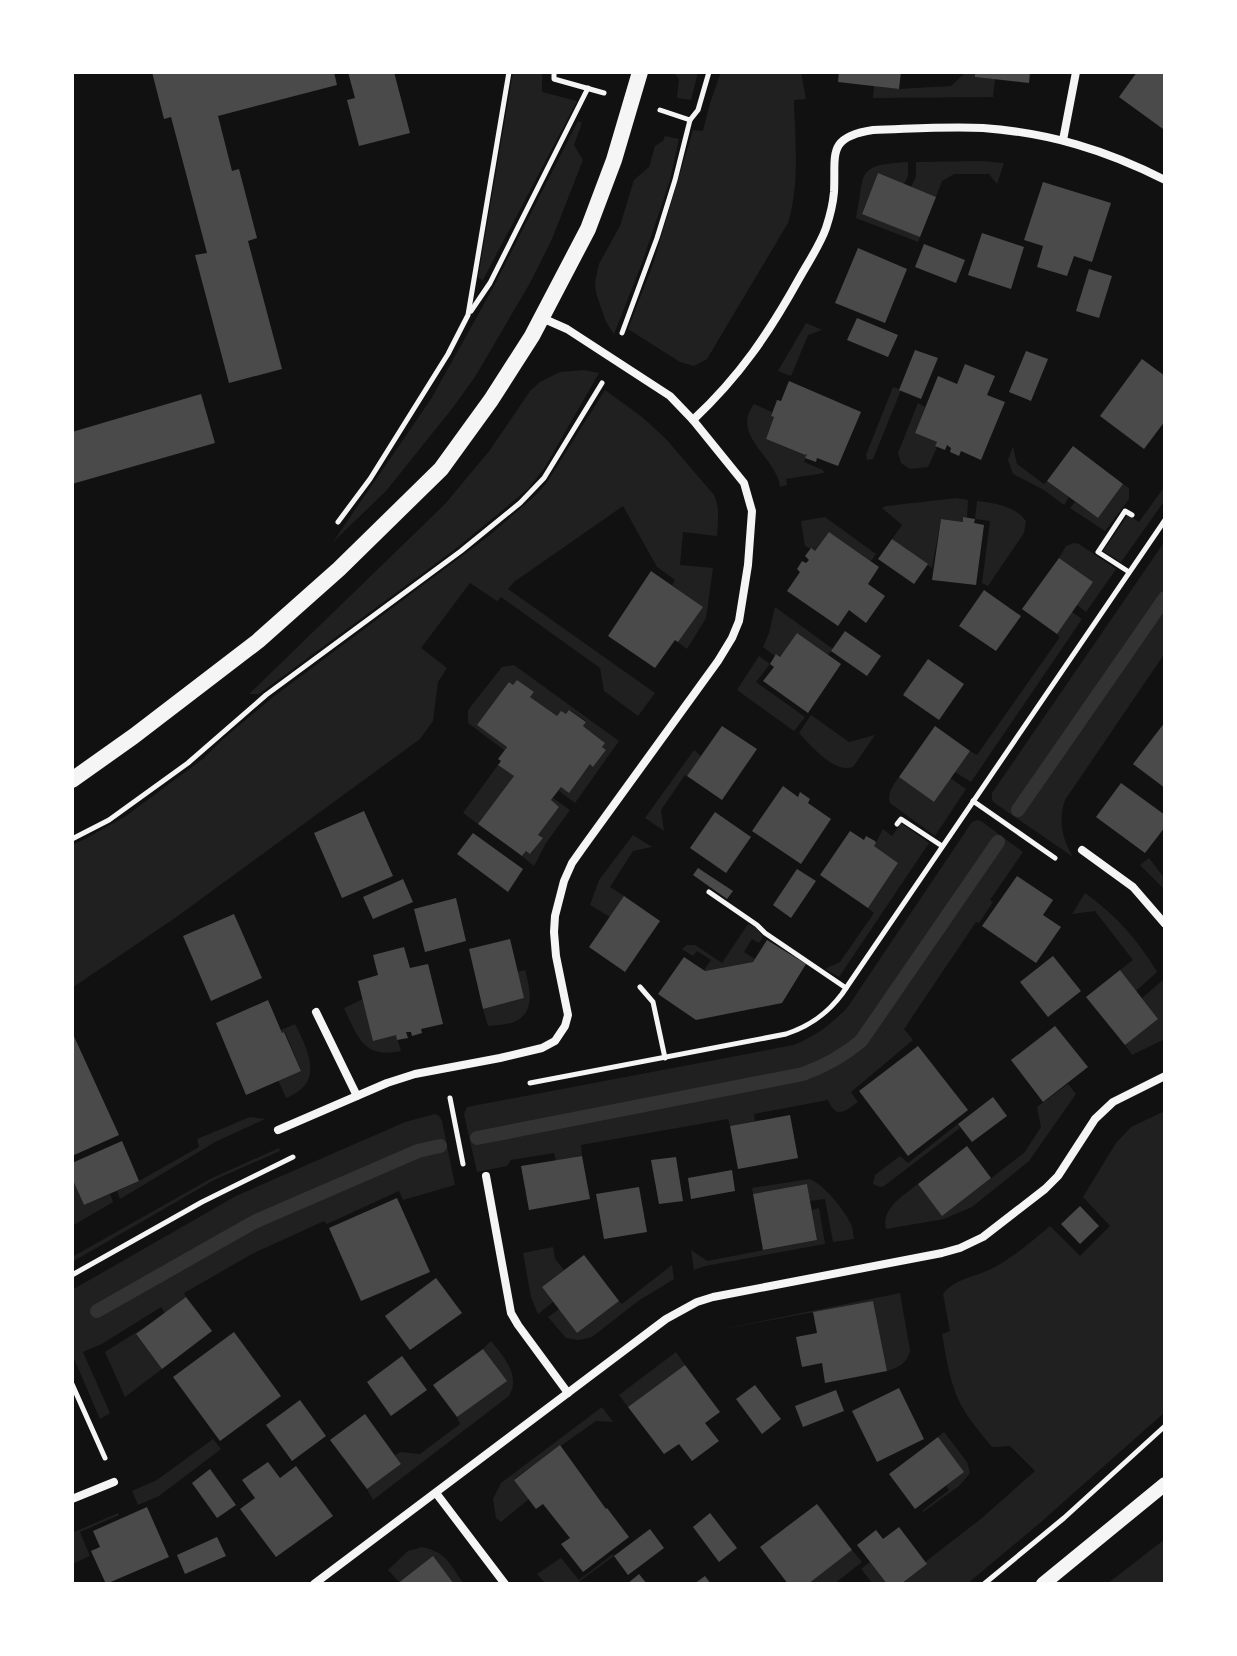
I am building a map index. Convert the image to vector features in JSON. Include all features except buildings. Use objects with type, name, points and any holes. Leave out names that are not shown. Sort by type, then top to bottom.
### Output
[{"type":"main road","points":[[72,780],[258,641],[339,569],[441,469],[491,400],[542,317],[588,229],[614,160],[640,72]]},
{"type":"street","points":[[1063,140],[1076,72]]},
{"type":"street","points":[[693,420],[754,354],[817,248],[832,207],[837,147],[856,132],[980,128],[1037,134],[1126,161],[1165,180]]},
{"type":"street","points":[[278,1130],[415,1074],[500,1058],[542,1048],[555,1041],[568,1015],[554,932],[558,898],[564,881],[572,863],[718,661],[739,621],[749,556],[751,503],[739,474],[670,396],[567,329],[542,317]]},
{"type":"street","points":[[1082,850],[1133,887],[1165,924]]},
{"type":"street","points":[[316,1012],[357,1096]]},
{"type":"street","points":[[314,1584],[666,1319],[713,1297],[942,1253],[983,1237],[1058,1176],[1089,1127],[1113,1102],[1165,1076]]},
{"type":"street","points":[[486,1176],[511,1313],[568,1393]]},
{"type":"street","points":[[72,1499],[114,1482]]},
{"type":"street","points":[[1043,1584],[1165,1484]]},
{"type":"street","points":[[436,1493],[505,1584]]},
{"type":"path","points":[[468,315],[509,72]]},
{"type":"path","points":[[336,524],[370,479],[490,283],[588,88]]},
{"type":"path","points":[[72,839],[109,820],[188,763],[266,695],[520,503],[544,478],[615,359],[657,238],[690,120]]},
{"type":"path","points":[[1129,572],[1098,552],[1125,511],[1132,515]]},
{"type":"path","points":[[527,1083],[786,1034],[823,1016],[846,988],[1165,520]]},
{"type":"path","points":[[973,801],[1067,866],[1082,850]]},
{"type":"path","points":[[897,824],[901,819],[942,846]]},
{"type":"path","points":[[709,892],[846,988]]},
{"type":"path","points":[[640,987],[653,1002],[665,1058]]},
{"type":"path","points":[[438,1100],[450,1098],[465,1180],[486,1176]]},
{"type":"path","points":[[72,1275],[202,1202],[299,1155]]},
{"type":"path","points":[[72,1384],[114,1482]]},
{"type":"path","points":[[984,1584],[1064,1518],[1165,1426]]},
{"type":"shaded area","points":[[513,72],[542,72],[542,92],[577,101],[483,280],[478,278]]},
{"type":"shaded area","points":[[674,72],[698,72],[691,100],[677,98],[679,79]]},
{"type":"shaded area","points":[[721,72],[801,72],[806,99],[794,100],[795,177],[788,223],[707,359],[694,366],[680,362],[628,329],[653,264],[693,130],[703,131]]},
{"type":"shaded area","points":[[966,72],[975,72],[975,77],[995,79],[993,97],[873,98],[874,86],[899,89],[951,86]]},
{"type":"shaded area","points":[[578,121],[582,123],[574,145],[583,160],[552,239],[530,283],[475,377],[451,410],[386,491],[333,542],[431,399],[494,286]]},
{"type":"shaded area","points":[[665,136],[679,139],[670,180],[614,334],[606,322],[596,293],[599,264],[620,226],[634,180],[649,167],[655,146]]},
{"type":"shaded area","points":[[908,162],[908,176],[904,184],[878,174],[862,213],[920,237],[918,242],[856,218],[865,174],[878,166]]},
{"type":"shaded area","points":[[916,162],[1004,163],[997,184],[989,174],[954,174],[942,181],[936,197],[911,187],[916,177]]},
{"type":"shaded area","points":[[806,323],[822,330],[808,335],[791,376],[778,371]]},
{"type":"shaded area","points":[[584,370],[599,373],[545,467],[528,489],[458,547],[259,694],[249,694],[445,504],[490,450],[530,391],[560,372]]},
{"type":"shaded area","points":[[893,387],[901,390],[873,459],[867,460],[866,455]]},
{"type":"shaded area","points":[[605,390],[666,439],[714,495],[718,510],[717,536],[683,532],[680,565],[713,568],[706,618],[687,649],[678,642],[702,607],[672,585],[675,580],[657,567],[623,506],[508,589],[655,693],[638,716],[604,691],[600,668],[501,597],[497,601],[470,583],[421,648],[447,668],[438,682],[433,721],[420,739],[175,918],[72,988],[72,845],[126,816],[204,758],[273,697],[490,535],[547,482]]},
{"type":"shaded area","points":[[918,403],[925,407],[915,433],[937,442],[937,447],[928,467],[910,469],[901,463],[898,453]]},
{"type":"shaded area","points":[[754,404],[772,412],[774,417],[766,439],[807,454],[804,462],[824,473],[786,479],[787,485],[780,487],[777,476],[751,436],[748,416]]},
{"type":"shaded area","points":[[1013,446],[1017,464],[1044,484],[1047,481],[1069,497],[1064,505],[1044,490],[1013,474],[1008,460]]},
{"type":"shaded area","points":[[1123,484],[1129,488],[1129,499],[1105,531],[1070,508],[1075,502],[1098,518]]},
{"type":"shaded area","points":[[1165,486],[1165,500],[1121,562],[1103,551],[1128,515],[1139,522]]},
{"type":"shaded area","points":[[957,498],[968,500],[967,518],[963,517],[963,522],[941,519],[932,568],[892,539],[902,525],[882,508]]},
{"type":"shaded area","points":[[977,501],[1010,509],[1026,521],[1024,533],[988,586],[982,583],[990,521],[975,519]]},
{"type":"shaded area","points":[[825,517],[876,554],[871,561],[829,532],[815,551],[805,546],[801,521]]},
{"type":"shaded area","points":[[1165,541],[1165,653],[1065,800],[1062,829],[1073,857],[996,804],[992,793]]},
{"type":"shaded area","points":[[1074,543],[1116,569],[1086,612],[1077,605],[1093,582],[1059,558],[1066,546]]},
{"type":"shaded area","points":[[775,607],[833,649],[828,655],[797,633],[780,657],[775,656],[763,647]]},
{"type":"shaded area","points":[[1072,612],[1082,619],[971,782],[955,772],[970,751],[977,755],[1060,637],[1057,634]]},
{"type":"shaded area","points":[[759,656],[770,664],[756,682],[805,717],[794,731],[737,690]]},
{"type":"shaded area","points":[[514,665],[619,741],[575,803],[559,791],[561,787],[569,792],[590,764],[594,766],[606,750],[602,747],[604,742],[583,726],[586,721],[570,710],[557,716],[530,697],[533,693],[517,681],[513,685],[509,682],[478,725],[507,747],[504,750],[468,723],[468,710],[502,667]]},
{"type":"shaded area","points":[[811,715],[849,742],[875,735],[853,767],[839,766],[824,758],[799,733]]},
{"type":"shaded area","points":[[694,750],[701,756],[661,810],[664,831],[645,818]]},
{"type":"shaded area","points":[[498,765],[514,776],[478,824],[463,813]]},
{"type":"shaded area","points":[[899,777],[934,802],[950,778],[966,789],[935,836],[890,803],[890,792]]},
{"type":"shaded area","points":[[553,798],[570,810],[534,866],[522,856],[526,851],[531,854],[542,838],[538,835],[559,807],[551,800]]},
{"type":"shaded area","points":[[977,820],[1023,852],[990,900],[993,902],[979,923],[976,922],[904,1029],[913,1040],[851,1092],[858,1102],[841,1112],[834,1110],[828,1100],[754,1114],[755,1121],[730,1126],[728,1119],[581,1145],[582,1156],[556,1161],[554,1153],[511,1160],[507,1166],[477,1172],[464,1114],[467,1107],[794,1045],[822,1030],[847,1008],[972,822]]},
{"type":"shaded area","points":[[901,823],[929,843],[839,977],[825,969],[840,962],[874,913],[868,908],[898,863],[874,846],[883,829],[892,836]]},
{"type":"shaded area","points":[[633,835],[652,847],[633,851],[610,887],[624,896],[610,917],[590,905],[599,880]]},
{"type":"shaded area","points":[[1149,858],[1165,879],[1165,890],[1140,865]]},
{"type":"shaded area","points":[[1085,893],[1126,929],[1157,972],[1136,991],[1120,970],[1133,960],[1095,911],[1072,914]]},
{"type":"shaded area","points":[[748,924],[763,937],[759,943],[752,939],[744,952],[755,959],[753,962],[705,971],[711,960],[697,951],[693,956],[682,949],[695,945],[722,963]]},
{"type":"shaded area","points":[[525,970],[530,992],[526,1013],[514,1022],[488,1026],[483,1009],[524,998],[517,972]]},
{"type":"shaded area","points":[[1163,980],[1165,1039],[1132,1055],[1125,1045],[1158,1019],[1142,998]]},
{"type":"shaded area","points":[[363,999],[396,1035],[401,1051],[378,1052],[370,1049],[358,1036],[344,1008]]},
{"type":"shaded area","points":[[295,1024],[309,1056],[310,1075],[298,1092],[286,1098],[278,1080],[301,1070],[285,1032],[281,1030]]},
{"type":"shaded area","points":[[1068,1084],[1076,1094],[1029,1161],[972,1207],[944,1219],[886,1229],[890,1209],[918,1184],[943,1215],[1024,1153],[1041,1127],[1037,1107]]},
{"type":"shaded area","points":[[1165,1111],[1165,1412],[967,1584],[901,1584],[1035,1471],[1010,1446],[992,1447],[962,1407],[950,1376],[942,1334],[950,1331],[943,1294],[960,1281],[1008,1259],[1050,1226],[1080,1256],[1110,1226],[1083,1197],[1116,1143],[1131,1127]]},
{"type":"shaded area","points":[[435,1114],[442,1121],[455,1185],[403,1200],[399,1191],[327,1224],[324,1221],[252,1254],[184,1293],[186,1297],[165,1313],[161,1307],[102,1344],[83,1352],[110,1413],[100,1419],[72,1354],[72,1290],[236,1196],[405,1122]]},
{"type":"shaded area","points":[[250,1117],[265,1119],[217,1141],[120,1199],[117,1191],[199,1147],[197,1139]]},
{"type":"shaded area","points":[[958,1124],[960,1128],[884,1186],[873,1184],[875,1175],[900,1156],[908,1163]]},
{"type":"shaded area","points":[[279,1148],[280,1151],[214,1180],[72,1262],[72,1257],[212,1178]]},
{"type":"shaded area","points":[[72,1178],[84,1205],[110,1194],[113,1202],[72,1226]]},
{"type":"shaded area","points":[[809,1179],[821,1186],[839,1206],[852,1226],[854,1239],[833,1242],[825,1199],[810,1201],[807,1184],[753,1194],[752,1188]]},
{"type":"shaded area","points":[[819,1208],[825,1244],[694,1270],[691,1250],[707,1261],[817,1240],[812,1210]]},
{"type":"shaded area","points":[[553,1247],[555,1259],[564,1270],[542,1287],[553,1302],[538,1314],[531,1297],[523,1253]]},
{"type":"shaded area","points":[[672,1265],[674,1279],[638,1301],[592,1337],[578,1340],[566,1338],[548,1317],[559,1309],[577,1333],[619,1301],[622,1304]]},
{"type":"shaded area","points":[[900,1293],[910,1350],[902,1364],[887,1371],[873,1301],[713,1331]]},
{"type":"shaded area","points":[[153,1322],[136,1335],[162,1369],[125,1397],[105,1352]]},
{"type":"shaded area","points":[[491,1341],[506,1360],[512,1374],[509,1396],[373,1500],[367,1489],[401,1464],[395,1455],[400,1452],[420,1454],[460,1424],[457,1417],[506,1381],[483,1349]]},
{"type":"shaded area","points":[[676,1352],[685,1365],[628,1407],[619,1395]]},
{"type":"shaded area","points":[[602,1407],[613,1422],[596,1421],[514,1479],[529,1499],[501,1522],[496,1518],[493,1499],[501,1483]]},
{"type":"shaded area","points":[[944,1432],[967,1462],[970,1473],[959,1486],[923,1512],[949,1490],[946,1486],[963,1472],[938,1437]]},
{"type":"shaded area","points":[[213,1439],[221,1449],[159,1496],[138,1505],[132,1491],[157,1480]]},
{"type":"shaded area","points":[[118,1513],[80,1532],[90,1556],[72,1564],[72,1533]]},
{"type":"shaded area","points":[[1165,1539],[1165,1584],[1107,1584]]},
{"type":"shaded area","points":[[422,1547],[443,1556],[464,1584],[454,1584],[433,1557],[399,1582],[388,1570],[408,1551]]},
{"type":"shaded area","points":[[852,1550],[862,1562],[834,1584],[808,1584]]},
{"type":"shaded area","points":[[613,1554],[576,1584],[546,1584],[537,1574],[561,1558],[579,1580]]},
{"type":"shaded area","points":[[870,1562],[887,1584],[873,1584],[861,1569]]},
{"type":"waterway","points":[[1018,810],[1165,598]]},
{"type":"waterway","points":[[477,1138],[803,1074],[819,1068],[861,1041],[998,842]]},
{"type":"waterway","points":[[97,1311],[254,1222],[418,1151],[440,1146]]}]
